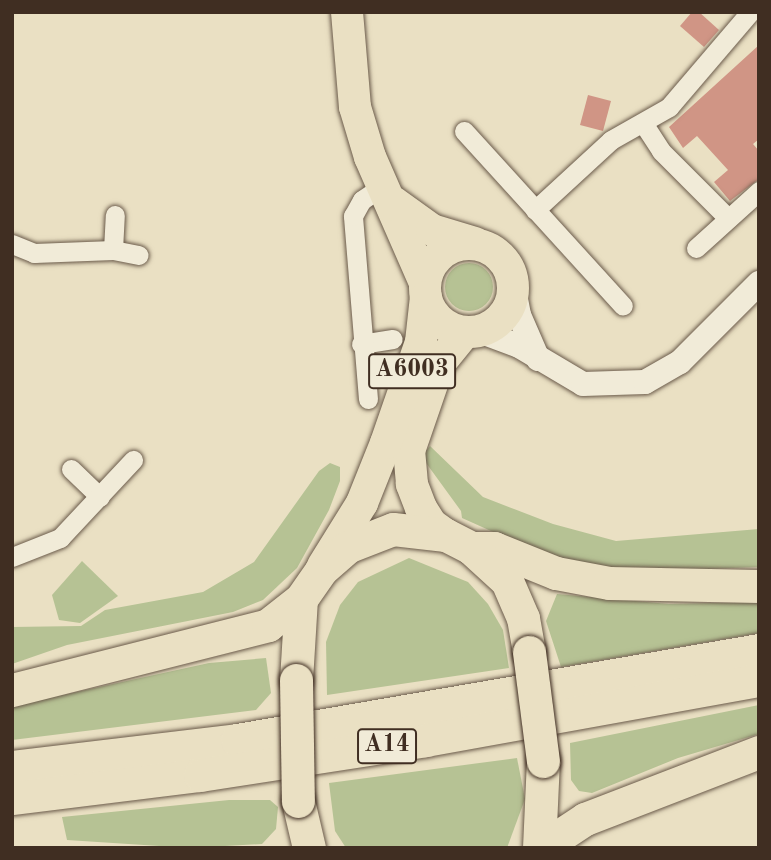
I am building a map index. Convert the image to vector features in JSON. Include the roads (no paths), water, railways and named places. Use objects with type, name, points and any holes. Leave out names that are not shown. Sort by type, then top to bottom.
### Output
[{"type":"highway","points":[[12,690],[257,629],[278,619],[301,600],[321,570],[347,547],[393,529],[494,548],[556,573],[609,583],[759,586]]},
{"type":"highway","points":[[459,542],[507,582],[523,618],[543,761],[540,848]]},
{"type":"highway","points":[[301,600],[296,680],[298,801],[309,848]]},
{"type":"highway","name":"A14","points":[[12,767],[237,740],[759,650]]},
{"type":"highway","name":"A14","points":[[12,797],[372,748],[759,680]]},
{"type":"highway","points":[[540,848],[585,819],[759,752]]},
{"type":"main road","name":"A6003","points":[[321,570],[362,503],[386,443],[421,342],[426,290],[355,107],[347,12]]},
{"type":"main road","points":[[389,194],[432,230],[479,244],[504,260],[514,289],[502,317],[472,331],[440,320],[426,290],[436,258],[449,248],[479,244]]},
{"type":"main road","name":"A6003","points":[[459,542],[431,524],[421,508],[412,484],[409,451],[439,364],[472,331]]},
{"type":"street","points":[[535,210],[611,140],[669,107],[750,12]]},
{"type":"street","points":[[643,123],[661,151],[728,218]]},
{"type":"street","points":[[464,131],[623,306]]},
{"type":"street","points":[[696,248],[759,191]]},
{"type":"street","points":[[368,399],[361,344],[353,216],[362,200],[389,194]]},
{"type":"street","points":[[113,250],[115,215]]},
{"type":"street","points":[[12,244],[34,253],[113,250],[139,255]]},
{"type":"street","points":[[472,331],[519,345],[583,384],[645,382],[680,362],[759,283]]},
{"type":"street","points":[[514,289],[519,316],[538,359]]},
{"type":"street","points":[[361,344],[393,339]]},
{"type":"street","points":[[12,557],[60,538],[133,460]]},
{"type":"street","points":[[71,469],[100,497]]}]
